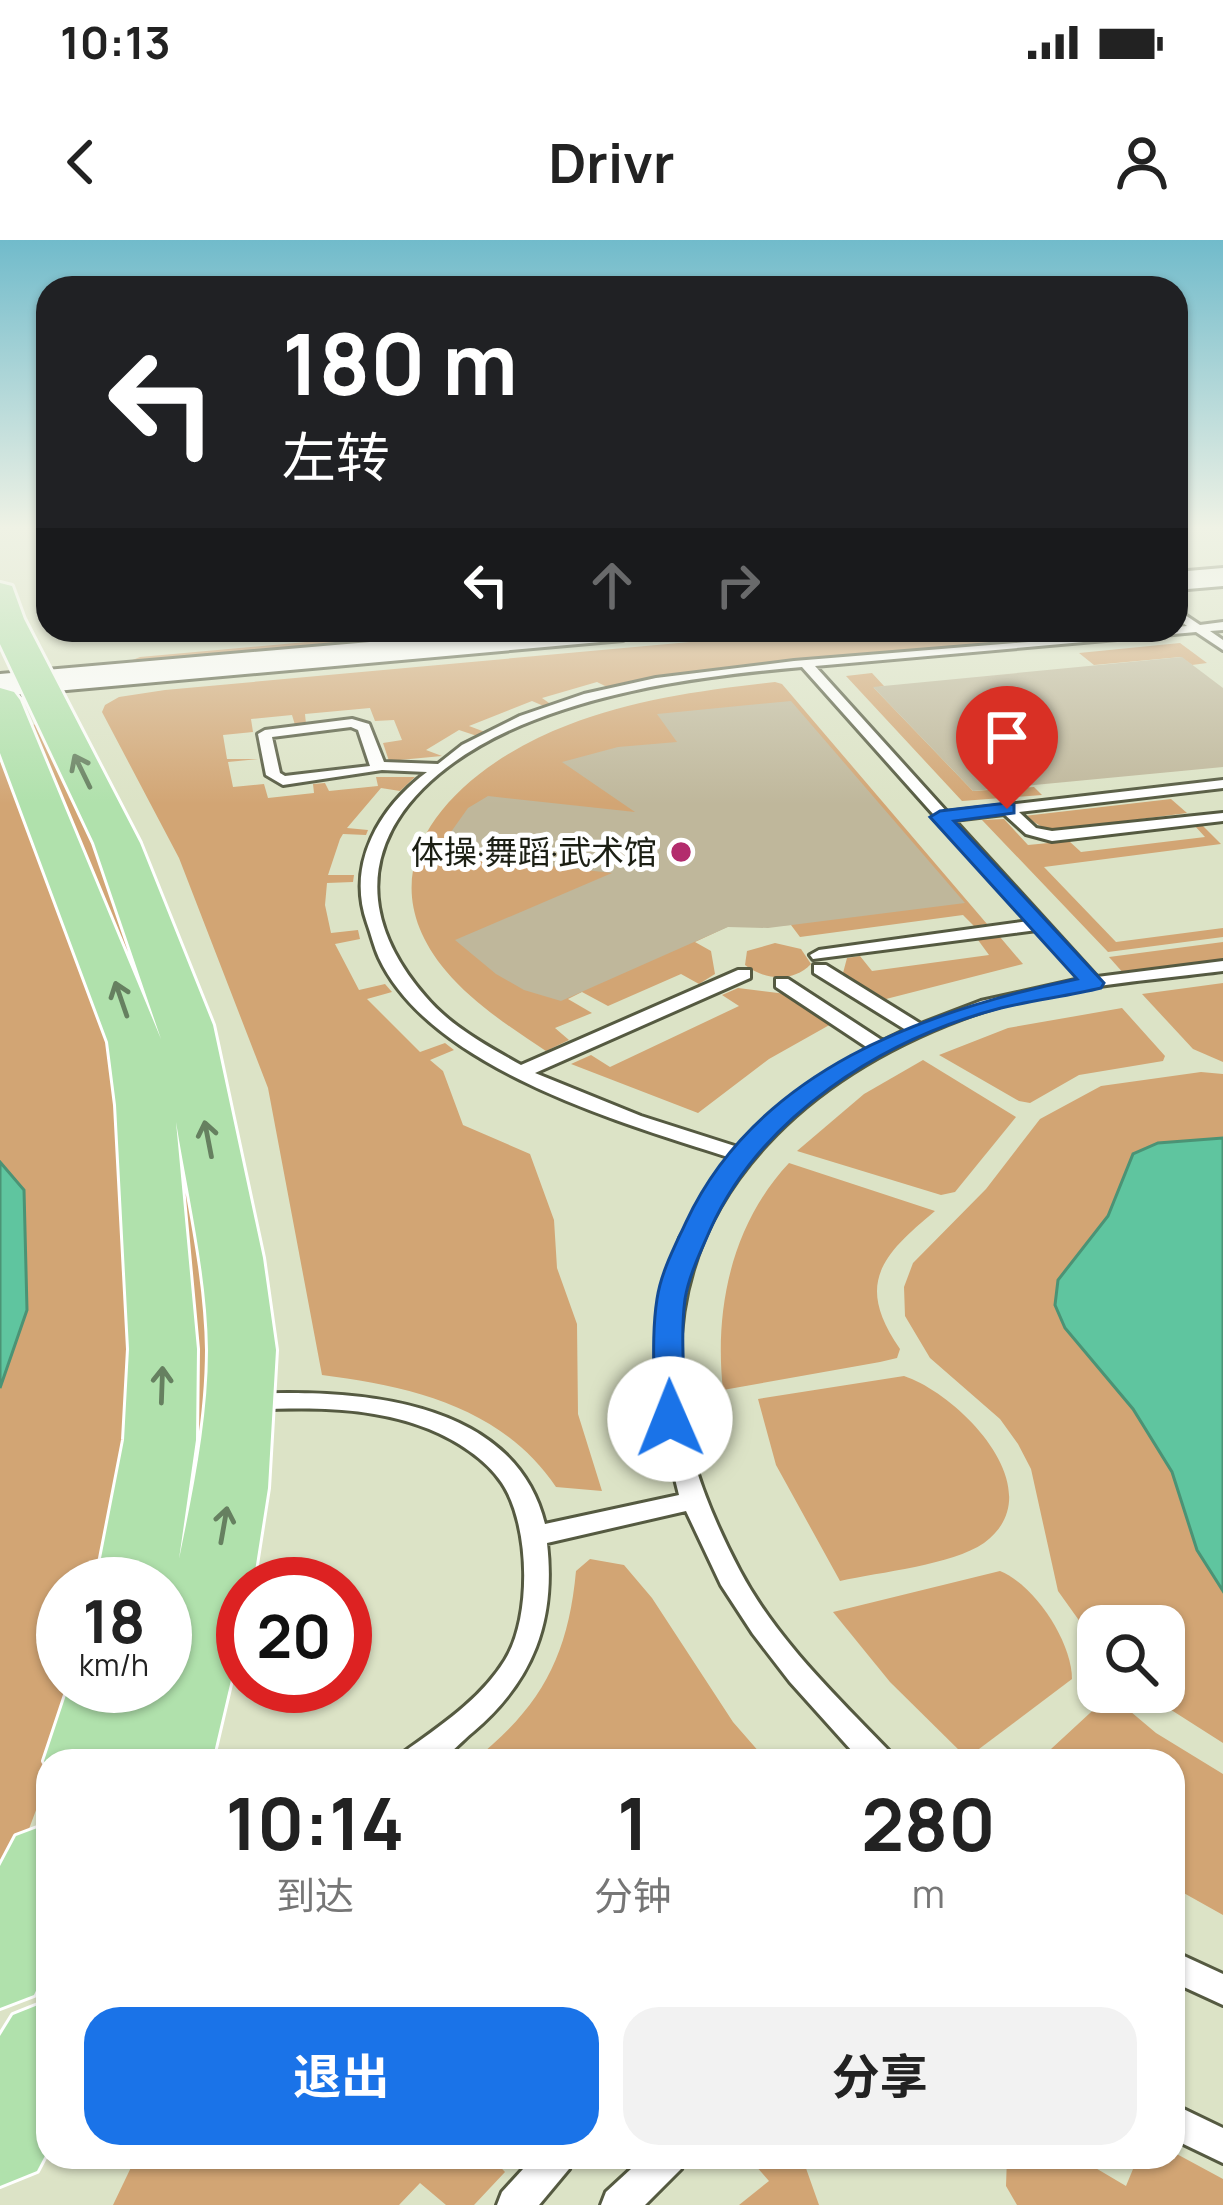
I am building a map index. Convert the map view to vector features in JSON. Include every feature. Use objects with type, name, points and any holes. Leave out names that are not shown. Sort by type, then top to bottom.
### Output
[{"type":"main road","points":[[6,621],[13,677],[135,1042],[145,1106],[163,1349],[160,1440],[140,1557]]},
{"type":"main road","points":[[13,677],[271,642]]},
{"type":"main road","points":[[13,677],[467,642]]},
{"type":"main road","points":[[13,677],[117,843],[186,1025],[231,1258],[242,1350],[241,1403],[213,1588],[171,1749]]},
{"type":"main road","points":[[92,1749],[103,1713]]},
{"type":"main road","points":[[0,1963],[36,1890]]},
{"type":"main road","points":[[0,2134],[36,2071]]},
{"type":"lane","points":[[1188,622],[1223,646]]},
{"type":"lane","points":[[1188,630],[1223,626]]},
{"type":"lane","points":[[739,1154],[605,1110],[521,1072],[468,1040],[417,998],[397,976],[375,933],[367,878],[376,839],[398,806],[438,768],[511,725],[601,695],[684,677],[1057,642]]},
{"type":"lane","points":[[807,665],[1093,983]]},
{"type":"lane","points":[[379,766],[359,724],[272,731],[264,738],[273,775],[284,781],[366,773],[379,766],[438,768]]},
{"type":"lane","points":[[940,817],[1223,784]]},
{"type":"lane","points":[[1007,809],[1030,831],[1052,836],[1223,817]]},
{"type":"lane","points":[[918,1030],[820,962],[1039,925]]},
{"type":"lane","points":[[869,1749],[813,1686],[730,1578],[696,1500],[670,1419],[671,1298],[698,1223],[739,1154],[825,1080],[880,1048],[992,1004],[1093,983],[1223,966]]},
{"type":"lane","points":[[521,1072],[744,974]]},
{"type":"lane","points":[[782,983],[880,1048]]},
{"type":"lane","points":[[241,1403],[301,1397],[369,1402],[442,1425],[498,1461],[525,1504],[535,1536],[536,1593],[530,1632],[515,1669],[429,1749]]},
{"type":"lane","points":[[535,1536],[696,1500]]},
{"type":"lane","points":[[1185,1972],[1223,1990]]},
{"type":"lane","points":[[1185,2127],[1223,2146]]},
{"type":"lane","points":[[515,2205],[546,2169]]},
{"type":"lane","points":[[620,2205],[657,2169]]},
{"type":"shaded area","points":[[307,642],[401,642],[125,663],[140,657]]},
{"type":"shaded area","points":[[689,642],[1027,642],[695,672],[609,688],[597,682],[542,698],[552,705],[532,701],[469,726],[485,732],[477,736],[459,730],[426,750],[442,756],[389,761],[383,743],[402,740],[394,720],[375,721],[370,708],[305,714],[306,724],[295,725],[292,715],[251,719],[253,732],[223,735],[227,759],[258,759],[228,762],[233,787],[264,784],[268,798],[314,793],[313,784],[325,783],[329,791],[378,786],[376,777],[415,777],[400,791],[381,788],[347,828],[368,830],[366,835],[343,834],[340,839],[328,875],[354,875],[353,882],[327,883],[325,905],[331,933],[358,930],[360,939],[335,944],[359,990],[385,984],[392,992],[367,999],[420,1052],[445,1043],[454,1050],[430,1060],[443,1071],[463,1125],[530,1154],[554,1220],[557,1268],[577,1324],[578,1414],[602,1491],[556,1487],[510,1438],[452,1406],[389,1386],[322,1375],[268,1088],[179,858],[102,712],[119,697]]},
{"type":"shaded area","points":[[1180,643],[1207,663],[1192,665],[1181,657],[1094,665],[1079,653]]},
{"type":"shaded area","points":[[872,673],[884,686],[874,688],[973,791],[1034,787],[1042,795],[962,801],[846,676]]},
{"type":"shaded area","name":"体操·舞蹈·武术馆","points":[[782,684],[987,924],[974,926],[963,915],[800,937],[791,925],[727,927],[695,942],[711,951],[715,974],[699,984],[681,974],[608,1006],[582,992],[568,999],[592,1013],[555,1028],[569,1040],[546,1051],[493,1014],[446,971],[420,930],[412,891],[417,854],[434,821],[460,790],[530,742],[593,716],[670,697]]},
{"type":"shaded area","points":[[43,724],[149,968],[167,1026],[218,1357],[180,1557],[164,1557],[161,1043],[28,725]]},
{"type":"shaded area","points":[[0,735],[108,1038],[136,1342],[111,1557],[36,1557],[36,1713],[70,1713],[53,1749],[36,1749],[36,1810],[0,1893]]},
{"type":"shaded area","points":[[1171,799],[1187,813],[1049,831],[1024,816]]},
{"type":"shaded area","points":[[1004,819],[1028,845],[1069,841],[1081,852],[1205,837],[1195,826],[1202,825],[1221,844],[1044,867],[1116,942],[1223,928],[1223,937],[1108,952],[982,820]]},
{"type":"shaded area","points":[[1000,937],[1023,964],[886,999],[843,973],[847,958],[860,956],[872,971],[989,955],[978,940]]},
{"type":"shaded area","points":[[1223,942],[1223,961],[1125,975],[1109,957]]},
{"type":"shaded area","points":[[775,943],[801,949],[811,964],[796,974],[778,977],[745,965],[747,951]]},
{"type":"shaded area","points":[[1223,983],[1223,1062],[1193,1049],[1142,994]]},
{"type":"shaded area","points":[[738,988],[786,994],[833,1023],[769,1059],[698,1113],[571,1064],[591,1055],[610,1067],[739,1006],[722,995]]},
{"type":"shaded area","points":[[1122,1008],[1165,1056],[1163,1061],[1079,1075],[1030,1103],[939,1055],[1008,1028]]},
{"type":"shaded area","points":[[923,1060],[1016,1117],[955,1192],[941,1195],[797,1151],[864,1094]]},
{"type":"shaded area","points":[[1201,1072],[1223,1074],[1223,1743],[1176,1713],[1185,1713],[1185,1605],[1077,1605],[1077,1618],[1058,1591],[1031,1469],[1018,1444],[1000,1419],[930,1358],[905,1316],[904,1287],[913,1263],[986,1189],[1040,1119],[1101,1086]]},
{"type":"shaded area","points":[[1223,1138],[1223,1591],[1197,1550],[1172,1472],[1133,1409],[1065,1328],[1055,1305],[1058,1280],[1108,1216],[1133,1154],[1158,1143]]},
{"type":"shaded area","points":[[0,1162],[24,1190],[27,1310],[0,1388]]},
{"type":"shaded area","points":[[789,1163],[935,1211],[900,1242],[880,1272],[879,1306],[900,1349],[897,1358],[880,1362],[723,1390],[722,1329],[731,1269],[753,1213]]},
{"type":"shaded area","points":[[904,1376],[950,1402],[991,1447],[1004,1472],[1009,1498],[1003,1522],[984,1543],[954,1557],[840,1581],[776,1465],[758,1399]]},
{"type":"shaded area","points":[[590,1559],[624,1565],[757,1749],[487,1749],[517,1721],[547,1678],[566,1629],[576,1571]]},
{"type":"shaded area","points":[[1000,1571],[1026,1589],[1049,1616],[1066,1648],[1072,1679],[979,1749],[958,1749],[890,1682],[833,1612]]},
{"type":"shaded area","points":[[1090,1713],[1132,1713],[1182,1749],[1051,1749]]},
{"type":"shaded area","points":[[1185,1751],[1223,1774],[1223,1915],[1185,1894]]},
{"type":"shaded area","points":[[1185,2158],[1223,2179],[1223,2205],[1017,2205],[1006,2186],[1007,2169],[1097,2169],[1126,2186],[1133,2169],[1185,2169]]},
{"type":"shaded area","points":[[130,2169],[505,2172],[474,2205],[446,2205],[420,2183],[399,2205],[113,2205]]},
{"type":"shaded area","points":[[758,2169],[806,2169],[819,2205],[739,2205],[769,2181]]},
{"type":"building","points":[[1182,657],[1223,688],[1223,767],[973,791],[873,687]]},
{"type":"building","name":"体操·舞蹈·武术馆","points":[[791,701],[965,903],[768,928],[728,927],[561,1001],[524,990],[496,974],[455,940],[612,873],[436,853],[468,808],[488,796],[635,812],[562,762],[618,747],[677,742],[657,714]]},
{"type":"place","name":"体操·舞蹈·武术馆","points":[[681,852]]},
{"type":"route","points":[[670,1419],[671,1298],[682,1261],[717,1185],[762,1130],[825,1080],[907,1035],[992,1004],[1093,983],[940,817],[1007,809]]}]
